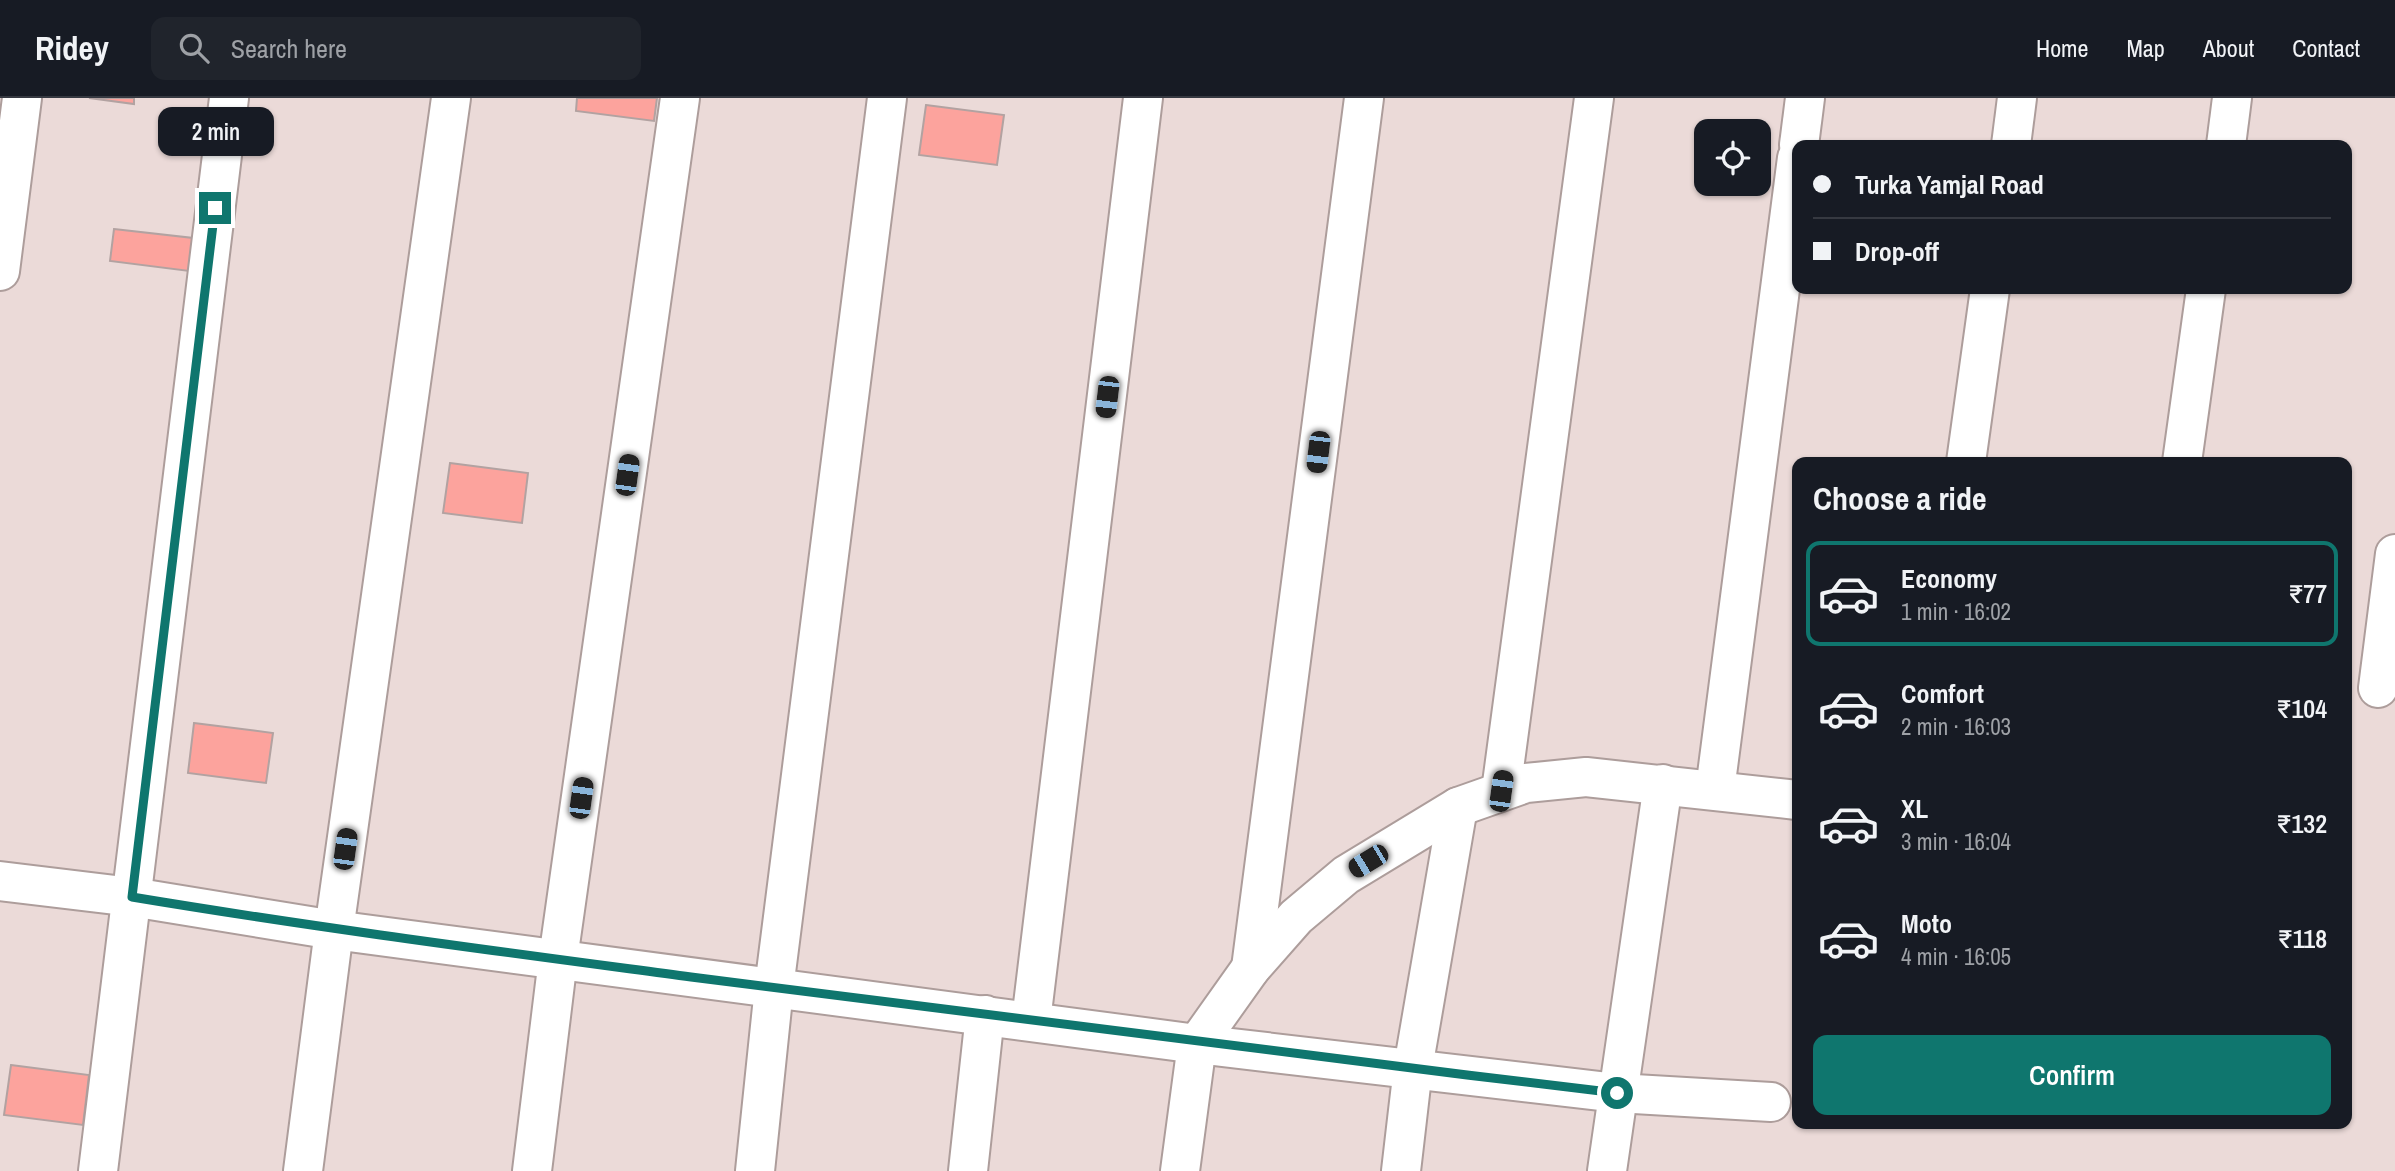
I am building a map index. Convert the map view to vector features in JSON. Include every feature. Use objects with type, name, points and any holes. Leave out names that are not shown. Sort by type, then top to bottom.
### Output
[{"type":"street","points":[[0,271],[22,98]]},
{"type":"street","points":[[98,1171],[229,98]]},
{"type":"street","points":[[303,1171],[334,930],[451,98]]},
{"type":"street","points":[[532,1171],[558,959],[680,98]]},
{"type":"street","points":[[755,1171],[774,988],[887,98]]},
{"type":"street","points":[[1031,1021],[1143,98]]},
{"type":"street","points":[[1251,968],[1364,98]]},
{"type":"street","points":[[1501,791],[1594,98]]},
{"type":"street","points":[[1800,140],[1805,98]]},
{"type":"street","points":[[2012,140],[2017,98]]},
{"type":"street","points":[[2227,140],[2232,98]]},
{"type":"street","points":[[1715,790],[1792,197]]},
{"type":"street","points":[[1967,457],[1989,294]]},
{"type":"street","points":[[2183,457],[2205,294]]},
{"type":"street","points":[[2378,688],[2395,554]]},
{"type":"street","points":[[1180,1171],[1197,1044],[1251,968],[1296,917],[1346,875],[1458,807],[1525,783],[1586,777],[1792,799]]},
{"type":"street","points":[[1606,1171],[1663,785]]},
{"type":"street","points":[[1401,1171],[1413,1068],[1458,807]]},
{"type":"street","points":[[0,881],[132,897],[334,930],[1197,1044],[1617,1093],[1772,1101]]},
{"type":"street","points":[[968,1171],[985,1015]]},
{"type":"building","points":[[89,98],[134,98],[134,104]]},
{"type":"building","points":[[577,98],[657,98],[654,121],[576,111]]},
{"type":"building","points":[[926,105],[1004,115],[997,165],[919,155]]},
{"type":"building","points":[[114,229],[193,238],[189,271],[110,261]]},
{"type":"building","points":[[450,463],[528,473],[522,523],[443,513]]},
{"type":"building","points":[[194,723],[273,733],[266,783],[188,773]]},
{"type":"building","points":[[11,1065],[89,1075],[83,1125],[4,1115]]},
{"type":"route","points":[[215,208],[132,897],[334,930],[1197,1044],[1617,1093]]}]
